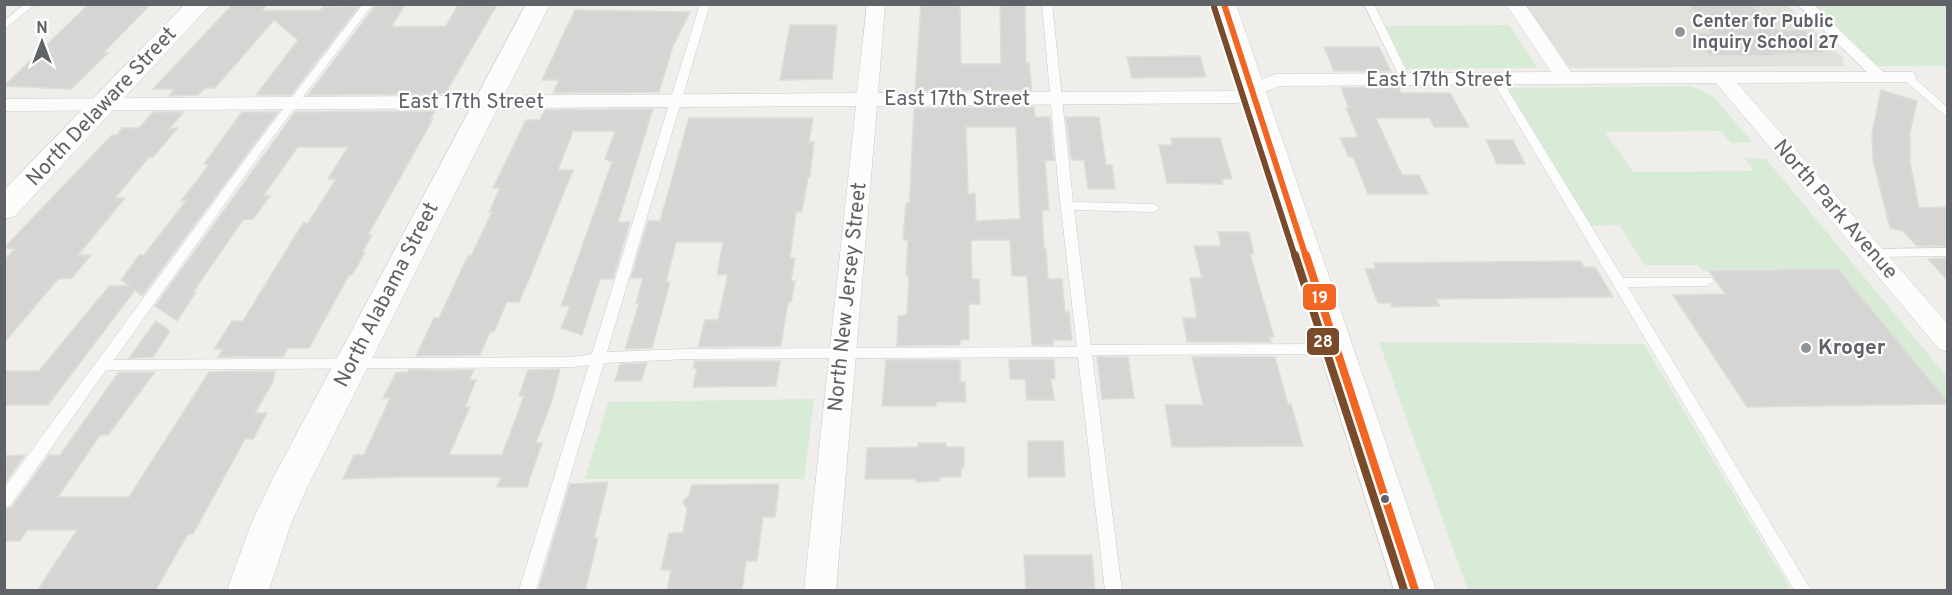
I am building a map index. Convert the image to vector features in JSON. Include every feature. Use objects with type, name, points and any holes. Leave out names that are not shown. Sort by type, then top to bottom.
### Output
[{"type":"main road","name":"North Delaware Street","points":[[4,209],[199,4]]},
{"type":"main road","name":"North Alabama Street","points":[[248,591],[271,524],[287,489],[538,4]]},
{"type":"main road","points":[[1224,4],[1416,591]]},
{"type":"street","name":"North New Jersey Street","points":[[819,591],[876,4]]},
{"type":"street","points":[[1515,4],[1566,79]]},
{"type":"street","points":[[1804,4],[1879,76]]},
{"type":"street","name":"East 17th Street","points":[[4,105],[1237,97],[1276,80],[1906,76]]},
{"type":"street","name":"North Park Avenue","points":[[1722,78],[1947,342]]},
{"type":"lane","points":[[4,27],[30,4]]},
{"type":"lane","points":[[4,501],[255,153],[368,4]]},
{"type":"lane","points":[[528,591],[705,4]]},
{"type":"lane","points":[[1047,4],[1067,206],[1114,591]]},
{"type":"lane","points":[[1369,4],[1406,80]]},
{"type":"lane","points":[[1906,76],[1947,115]]},
{"type":"lane","points":[[1497,80],[1803,591]]},
{"type":"lane","points":[[1067,206],[1154,208]]},
{"type":"lane","points":[[1872,253],[1947,252]]},
{"type":"lane","points":[[1620,283],[1707,281]]},
{"type":"lane","points":[[102,365],[573,362],[648,355],[955,355],[1012,351],[1337,349]]},
{"type":"shaded area","name":"Center for Public Inquiry School 27","points":[[1525,5],[1787,5],[1844,59],[1843,63],[1846,66],[1570,68]]},
{"type":"green space","points":[[1812,5],[1947,5],[1947,66],[1876,66]]},
{"type":"green space","points":[[1509,25],[1538,68],[1406,69],[1384,26]]},
{"type":"green space","points":[[1691,86],[1713,96],[1752,142],[1731,143],[1721,131],[1605,132],[1633,172],[1754,171],[1745,158],[1766,159],[1947,377],[1947,401],[1838,270],[1703,271],[1698,265],[1644,265],[1620,225],[1590,226],[1508,92],[1511,88]]},
{"type":"green space","points":[[1379,342],[1644,344],[1791,590],[1468,590]]},
{"type":"green space","points":[[814,399],[804,479],[585,479],[608,402]]},
{"type":"building","points":[[89,4],[151,4],[103,53],[108,53],[71,89],[4,86]]},
{"type":"building","points":[[233,4],[268,4],[262,11],[320,10],[323,7],[359,6],[291,95],[256,95],[298,40],[274,20],[215,88],[205,88],[198,95],[169,96],[174,89],[153,89]]},
{"type":"building","points":[[921,4],[960,4],[961,64],[1001,64],[1000,4],[1025,4],[1026,63],[1029,63],[1032,90],[915,91]]},
{"type":"building","points":[[1688,4],[1751,4],[1778,31],[1804,30],[1826,53],[1775,54],[1777,56],[1708,55],[1689,33],[1711,33]]},
{"type":"building","points":[[405,5],[391,27],[446,26],[458,5],[497,5],[445,94],[308,95],[375,6]]},
{"type":"building","points":[[575,10],[690,12],[673,46],[659,92],[553,93],[559,80],[542,80]]},
{"type":"building","points":[[790,25],[837,25],[832,79],[780,80]]},
{"type":"building","points":[[1324,47],[1379,47],[1391,71],[1334,71]]},
{"type":"building","points":[[1200,56],[1206,77],[1132,78],[1127,57]]},
{"type":"building","points":[[1399,87],[1401,93],[1450,93],[1469,127],[1434,127],[1430,118],[1376,118],[1402,175],[1419,175],[1428,194],[1368,194],[1353,157],[1349,157],[1340,138],[1358,137],[1346,108],[1349,108],[1341,88]]},
{"type":"building","points":[[1881,90],[1917,101],[1910,133],[1910,162],[1919,208],[1947,207],[1947,246],[1917,246],[1903,231],[1890,228],[1873,160],[1872,134]]},
{"type":"building","points":[[1034,107],[1035,117],[1050,117],[1054,160],[1045,161],[1049,210],[1042,210],[1044,249],[1046,249],[1048,279],[1062,279],[1065,312],[1069,312],[1072,340],[1053,340],[1053,345],[1032,345],[1027,276],[1012,276],[1010,240],[971,240],[972,279],[979,279],[980,304],[969,304],[969,340],[960,340],[960,345],[897,346],[898,316],[907,315],[908,240],[903,240],[906,203],[909,203],[910,193],[914,108]],"holes":[[[966,127],[1016,127],[1020,219],[976,221],[975,193],[968,194]]]},
{"type":"building","points":[[653,109],[618,222],[630,222],[613,279],[600,279],[582,335],[561,328],[570,306],[561,306],[612,162],[605,159],[615,131],[573,131],[558,170],[573,170],[532,272],[519,302],[507,302],[494,332],[490,332],[480,355],[416,356],[434,318],[439,318],[492,212],[489,212],[500,188],[493,188],[526,120],[540,120],[545,110]]},
{"type":"building","points":[[435,111],[430,119],[433,119],[368,235],[372,235],[362,253],[365,253],[352,275],[349,275],[309,348],[288,348],[283,357],[218,357],[223,349],[214,349],[232,321],[243,321],[303,223],[308,223],[336,179],[328,179],[348,147],[298,147],[263,196],[270,196],[253,219],[243,220],[193,292],[196,292],[177,321],[155,306],[295,112]]},
{"type":"building","points":[[153,112],[184,112],[169,129],[178,128],[153,157],[149,157],[115,198],[125,198],[78,255],[91,255],[72,278],[58,279],[4,343],[4,260],[15,249],[4,248],[112,135],[117,135],[122,128],[139,128]]},
{"type":"building","points":[[242,112],[278,112],[142,296],[135,290],[48,405],[4,405],[4,371],[39,371],[109,286],[130,286],[121,280],[139,255],[144,255],[186,201],[181,201],[205,170],[208,164],[204,164]]},
{"type":"building","points":[[1066,117],[1099,117],[1106,165],[1112,165],[1115,189],[1088,189],[1084,160],[1071,160]]},
{"type":"building","points":[[689,118],[813,118],[809,142],[814,142],[810,177],[808,177],[802,212],[796,212],[790,258],[795,258],[791,281],[795,281],[791,302],[788,302],[781,346],[698,347],[705,320],[718,320],[728,274],[717,275],[723,242],[676,242],[666,282],[670,282],[652,348],[625,349],[639,303],[636,303],[643,278],[631,278],[648,221],[660,221]]},
{"type":"building","points":[[1171,138],[1220,138],[1232,179],[1222,179],[1223,184],[1167,183],[1159,145],[1172,145]]},
{"type":"building","points":[[1486,140],[1513,140],[1525,164],[1497,164]]},
{"type":"building","points":[[1218,232],[1249,232],[1254,254],[1250,254],[1274,337],[1269,337],[1271,342],[1187,342],[1183,318],[1197,318],[1190,278],[1202,278],[1194,246],[1221,246]]},
{"type":"building","points":[[1947,258],[1947,280],[1928,259]]},
{"type":"building","points":[[1581,261],[1584,267],[1595,267],[1613,297],[1436,299],[1440,306],[1392,307],[1390,303],[1378,303],[1365,269],[1376,269],[1374,263]]},
{"type":"building","name":"Kroger","points":[[1838,269],[1947,401],[1947,404],[1747,407],[1673,295],[1725,294],[1709,271]]},
{"type":"building","points":[[156,321],[170,331],[153,357],[129,358]]},
{"type":"building","points":[[1097,357],[1128,357],[1134,398],[1102,399]]},
{"type":"building","points":[[1192,357],[1275,357],[1303,446],[1172,447],[1165,405],[1203,405]]},
{"type":"building","points":[[1054,359],[1055,379],[1051,379],[1054,400],[1027,400],[1025,379],[1010,379],[1009,360]]},
{"type":"building","points":[[886,360],[960,360],[960,382],[965,382],[966,402],[936,402],[936,406],[882,406]]},
{"type":"building","points":[[695,361],[780,361],[776,386],[693,387],[697,368],[693,368]]},
{"type":"building","points":[[647,363],[641,381],[615,381],[620,364]]},
{"type":"building","points":[[560,369],[553,398],[536,443],[542,443],[527,487],[497,487],[501,477],[343,479],[354,455],[364,455],[390,398],[383,398],[396,373],[409,370],[474,370],[469,380],[476,380],[465,407],[470,407],[449,455],[502,455],[524,396],[519,396],[528,370]]},
{"type":"building","points":[[275,371],[273,382],[255,413],[267,413],[253,439],[245,439],[193,534],[188,534],[155,591],[37,591],[77,530],[27,530],[20,541],[4,541],[4,510],[12,507],[49,455],[60,455],[119,372],[155,372],[108,435],[100,435],[58,497],[129,497],[209,372]]},
{"type":"building","points":[[1028,441],[1063,441],[1065,477],[1028,477]]},
{"type":"building","points":[[918,443],[946,443],[946,447],[964,447],[964,468],[961,468],[961,477],[940,477],[940,481],[916,482],[916,479],[865,479],[867,448],[918,447]]},
{"type":"building","points":[[25,455],[4,484],[4,456]]},
{"type":"building","points":[[608,482],[594,538],[598,538],[585,591],[538,591],[570,484]]},
{"type":"building","points":[[779,484],[775,517],[763,517],[757,561],[746,561],[742,591],[667,591],[671,570],[661,570],[669,533],[683,533],[687,509],[683,502],[689,495],[692,485]]},
{"type":"building","points":[[1024,555],[1092,555],[1095,591],[1026,591]]},
{"type":"transit line","name":"19","points":[[1224,4],[1415,590]]},
{"type":"transit line","name":"28","points":[[1214,7],[1404,590]]},
{"type":"place","name":"Center for Public Inquiry School 27","points":[[1680,32]]},
{"type":"place","name":"Kroger","points":[[1806,348]]}]
